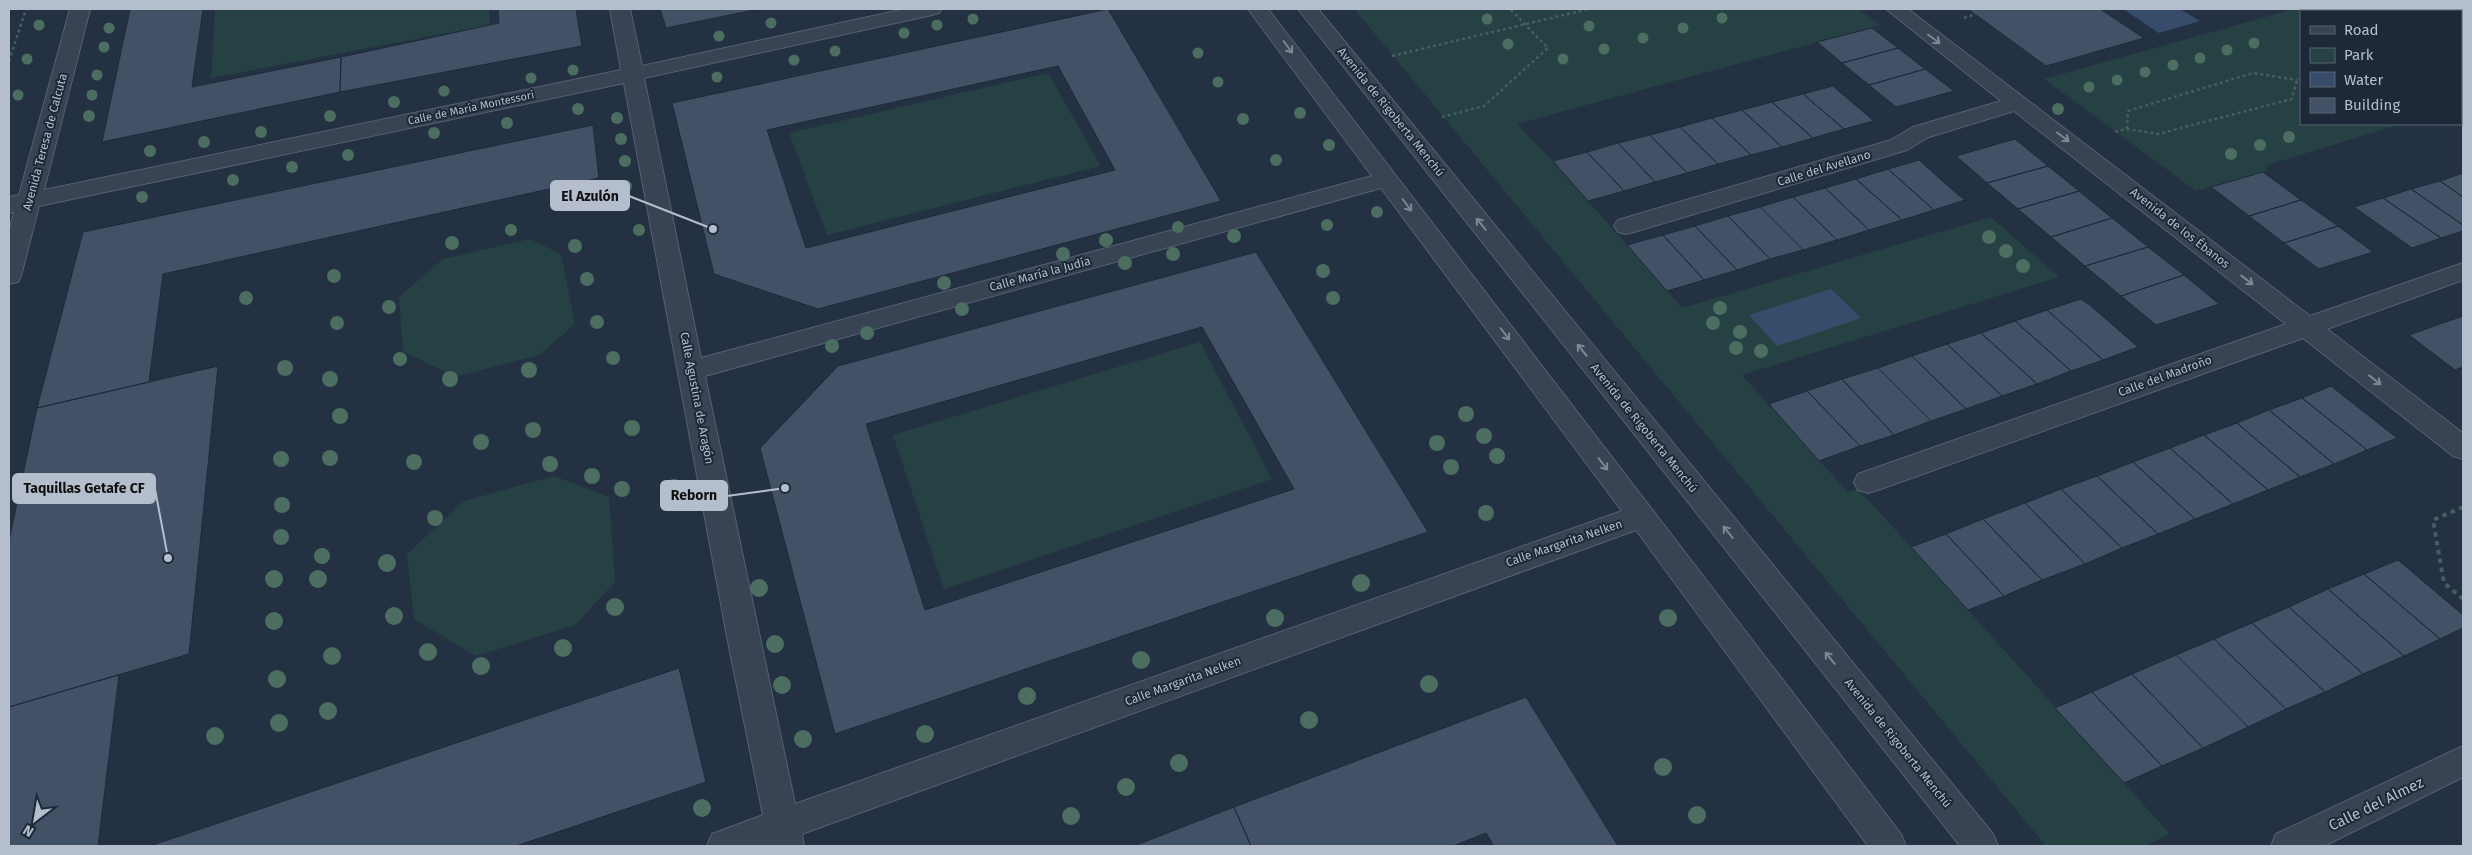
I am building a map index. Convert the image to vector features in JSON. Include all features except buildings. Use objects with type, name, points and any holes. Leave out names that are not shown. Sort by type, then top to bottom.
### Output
[{"type":"street","name":"Avenida Teresa de Calcuta","points":[[9,276],[19,203],[80,9]]},
{"type":"street","name":"Calle Agustina de Aragón","points":[[620,9],[745,647],[785,835]]},
{"type":"street","name":"Calle de María Montessori","points":[[19,203],[634,74],[932,9]]},
{"type":"street","points":[[1258,9],[1889,846]]},
{"type":"street","name":"Avenida de Rigoberta Menchú","points":[[1308,9],[1981,846]]},
{"type":"street","name":"Avenida de los Ébanos","points":[[1896,9],[2463,448]]},
{"type":"street","name":"Calle del Avellano","points":[[1626,226],[1899,145],[1921,132],[2019,103]]},
{"type":"street","name":"Calle María la Judía","points":[[692,370],[1388,179]]},
{"type":"street","name":"Calle del Madroño","points":[[1868,482],[2463,271]]},
{"type":"street","name":"Calle Margarita Nelken","points":[[724,846],[785,835],[1642,516]]},
{"type":"street","name":"Calle del Almez","points":[[2288,846],[2463,761]]},
{"type":"path","points":[[9,60],[26,9]]},
{"type":"path","points":[[1441,117],[1484,106],[1548,48],[1510,9]]},
{"type":"path","points":[[1392,56],[1589,9]]},
{"type":"path","points":[[2074,145],[2127,129],[2158,134],[2292,100],[2299,79],[2253,73],[2128,111],[2127,129]]},
{"type":"path","points":[[2463,507],[2432,520],[2444,584],[2463,599]]},
{"type":"green space","points":[[215,9],[489,9],[490,25],[211,78]]},
{"type":"green space","points":[[1358,9],[1859,9],[1880,25],[1517,124],[1553,161],[1682,308],[1991,217],[2059,277],[1742,375],[1848,492],[1857,489],[1882,515],[2170,834],[2145,846],[2046,846],[1356,11]]},
{"type":"green space","points":[[2294,9],[2463,9],[2462,106],[2462,10],[2300,10],[2300,125],[2398,125],[2264,166],[2268,170],[2263,172],[2196,191],[2044,79]]},
{"type":"green space","points":[[1048,73],[1101,166],[827,235],[789,133]]},
{"type":"green space","points":[[530,239],[561,254],[575,324],[539,355],[455,377],[403,351],[399,297],[443,259]]},
{"type":"green space","points":[[1200,342],[1272,479],[944,589],[893,435]]},
{"type":"green space","points":[[554,476],[609,497],[615,582],[575,625],[476,656],[414,619],[407,554],[464,501]]},
{"type":"water","points":[[2123,9],[2180,9],[2200,21],[2159,33]]},
{"type":"water","points":[[1831,289],[1861,318],[1777,346],[1749,315]]},
{"type":"place","name":"El Azulón","points":[[713,229]]},
{"type":"place","name":"Reborn","points":[[785,488]]},
{"type":"place","name":"Taquillas Getafe CF","points":[[168,558]]}]
